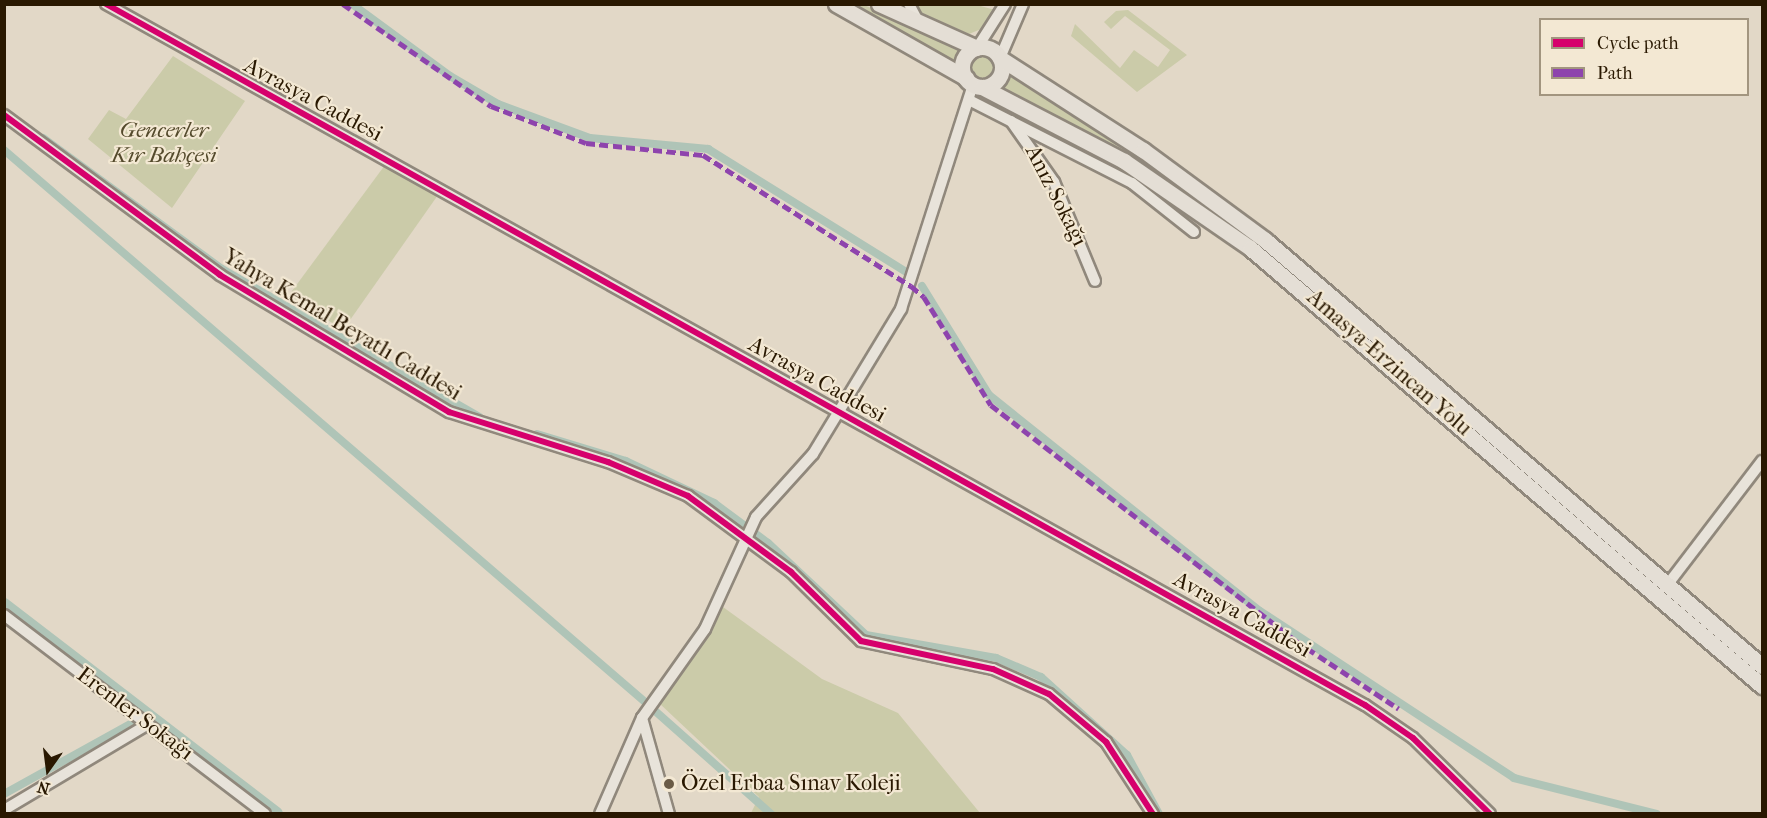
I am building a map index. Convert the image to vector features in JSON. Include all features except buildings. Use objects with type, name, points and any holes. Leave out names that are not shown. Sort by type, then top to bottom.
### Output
[{"type":"highway","name":"Amasya-Erzincan Yolu","points":[[836,4],[974,83],[1148,176],[1266,260],[1762,686]]},
{"type":"highway","points":[[888,6],[977,48],[990,49],[1000,58],[999,77],[974,83],[963,61],[977,48]]},
{"type":"highway","name":"Amasya-Erzincan Yolu","points":[[1000,58],[1136,144],[1265,240],[1762,666]]},
{"type":"street","name":"Avrasya Caddesi","points":[[106,4],[1393,722],[1490,813]]},
{"type":"street","points":[[909,4],[918,21]]},
{"type":"street","points":[[977,48],[1005,4]]},
{"type":"street","points":[[1000,58],[1023,4]]},
{"type":"street","points":[[600,813],[642,718],[705,629],[756,517],[813,454],[836,411],[907,294],[974,83]]},
{"type":"street","points":[[969,100],[1006,116],[1132,183],[1194,232]]},
{"type":"street","name":"Yahya Kemal Beyatlı Caddesi","points":[[4,115],[220,275],[449,412],[646,475],[688,496],[747,536],[799,579],[861,642],[993,669],[1049,694],[1106,742],[1153,813]]},
{"type":"street","name":"Anız Sokağı","points":[[1006,116],[1054,183],[1095,281]]},
{"type":"street","points":[[1668,584],[1762,461]]},
{"type":"street","name":"Erenler Sokağı","points":[[4,615],[265,813]]},
{"type":"street","points":[[642,718],[669,813]]},
{"type":"street","points":[[4,810],[148,724]]},
{"type":"green space","points":[[848,5],[864,5],[967,48],[957,67]]},
{"type":"green space","points":[[916,5],[977,5],[995,10],[981,29],[969,34],[919,12]]},
{"type":"green space","points":[[1128,10],[1187,55],[1137,92],[1071,36],[1075,24],[1120,68],[1134,50],[1158,67],[1170,50],[1125,16],[1111,29],[1104,22],[1116,11]]},
{"type":"green space","name":"Gencerler Kır Bahçesi","points":[[173,56],[245,101],[172,208],[88,139],[109,110],[126,119]]},
{"type":"green space","points":[[982,56],[990,59],[993,67],[990,75],[982,78],[974,75],[971,67],[974,59]]},
{"type":"green space","points":[[1007,70],[1255,240],[1415,377],[1280,266],[998,90]]},
{"type":"green space","points":[[385,165],[438,195],[343,330],[289,295]]},
{"type":"green space","points":[[723,607],[822,679],[898,713],[980,813],[751,813],[759,797],[659,703]]},
{"type":"waterway","points":[[352,4],[450,76],[498,104],[590,138],[708,149],[906,272]]},
{"type":"waterway","points":[[43,138],[222,269],[479,417]]},
{"type":"waterway","points":[[4,150],[645,702]]},
{"type":"waterway","points":[[922,286],[989,395],[1260,611],[1514,778],[1657,814]]},
{"type":"waterway","points":[[537,434],[626,461],[714,503],[768,543],[866,635],[996,658],[1041,677],[1127,755],[1159,814]]},
{"type":"waterway","points":[[4,605],[276,814]]},
{"type":"waterway","points":[[654,710],[771,814]]},
{"type":"waterway","points":[[4,794],[132,723]]},
{"type":"marked path","points":[[343,4],[491,106],[586,143],[703,155],[911,286],[924,297],[991,405],[1296,641],[1399,709]]},
{"type":"cycle path","points":[[106,4],[1365,705],[1413,738],[1490,814]]},
{"type":"cycle path","points":[[4,115],[220,275],[449,412],[608,462],[688,496],[791,572],[861,641],[993,669],[1049,694],[1106,742],[1153,814]]},
{"type":"place","name":"Özel Erbaa Sınav Koleji","points":[[669,784]]}]
